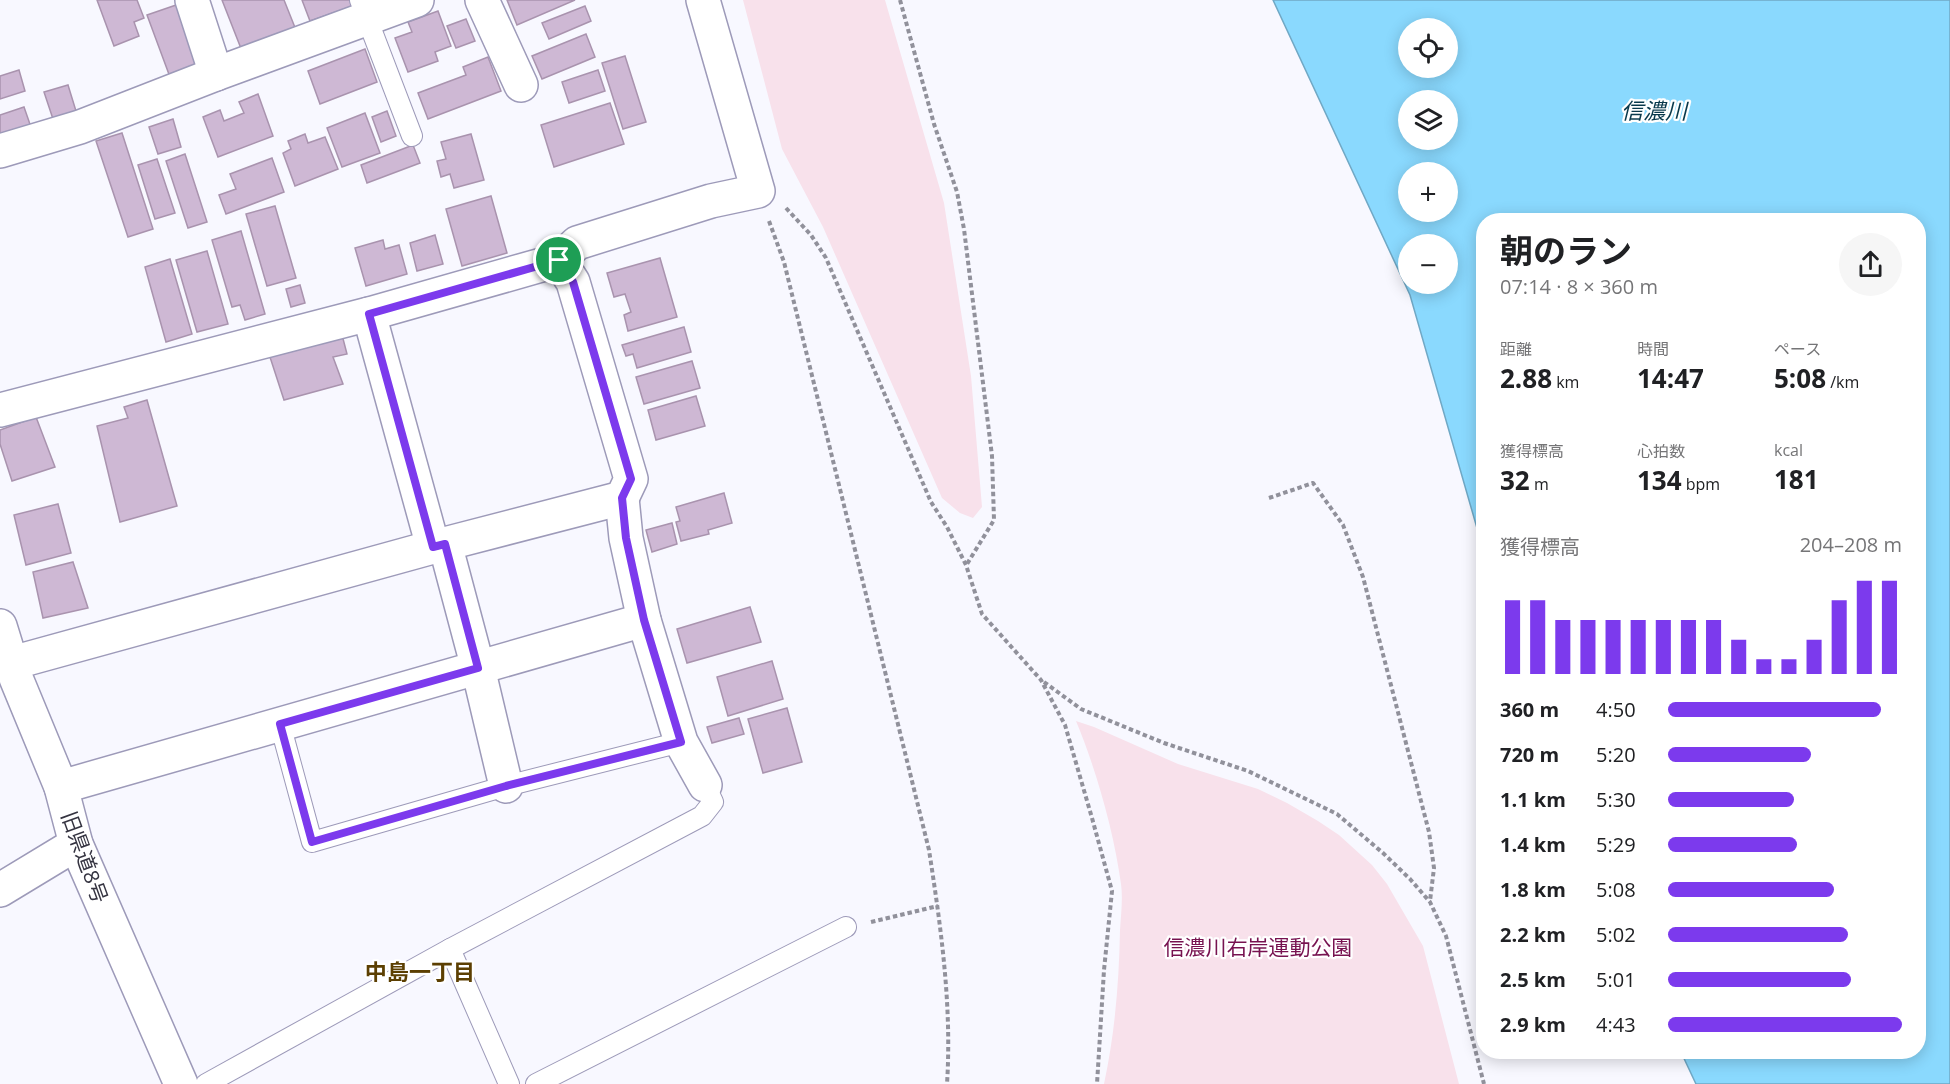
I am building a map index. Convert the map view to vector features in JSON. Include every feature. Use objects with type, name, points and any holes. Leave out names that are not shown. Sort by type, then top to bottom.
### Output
[{"type":"street","points":[[192,0],[216,74]]},
{"type":"street","points":[[0,151],[80,127],[216,74],[363,9],[417,0]]},
{"type":"street","points":[[482,0],[521,85]]},
{"type":"street","points":[[0,410],[369,314],[559,260],[577,243],[711,201],[758,190],[703,0]]},
{"type":"street","points":[[559,260],[573,282],[631,479],[622,498],[626,538],[644,620],[681,742],[705,785]]},
{"type":"street","points":[[369,314],[478,668],[506,786]]},
{"type":"street","points":[[9,674],[439,546],[622,498]]},
{"type":"street","points":[[61,787],[644,620]]},
{"type":"street","name":"旧県道8号","points":[[0,626],[9,674],[61,787],[76,844],[181,1084]]},
{"type":"street","points":[[0,890],[76,844]]},
{"type":"lane","points":[[363,9],[412,136]]},
{"type":"lane","points":[[280,724],[312,842],[506,786],[681,742]]},
{"type":"lane","points":[[206,1084],[450,949],[702,816],[713,802],[705,785]]},
{"type":"lane","points":[[536,1084],[846,927]]},
{"type":"lane","points":[[450,949],[509,1084]]},
{"type":"path","points":[[900,0],[934,124],[957,192],[964,229],[992,456],[994,520],[966,565]]},
{"type":"path","points":[[758,190],[787,208],[811,235],[826,258],[931,502],[947,527],[966,565],[982,614],[1041,680],[1081,709],[1164,743],[1248,771],[1337,814],[1390,859],[1430,902],[1446,936],[1476,1053]]},
{"type":"path","points":[[758,190],[784,262],[929,850],[942,935],[946,992],[947,1084]]},
{"type":"path","points":[[1269,498],[1313,483],[1343,525],[1363,577],[1429,832],[1434,868],[1430,902]]},
{"type":"path","points":[[1041,680],[1065,725],[1112,891],[1097,1084]]},
{"type":"path","points":[[846,927],[938,906]]},
{"type":"path","points":[[1478,1059],[1484,1084]]},
{"type":"green space","points":[[743,0],[885,0],[944,203],[971,376],[982,507],[973,518],[960,513],[942,498],[823,227],[782,149]]},
{"type":"green space","name":"信濃川右岸運動公園","points":[[1076,721],[1178,764],[1258,789],[1287,803],[1339,835],[1372,865],[1387,884],[1423,946],[1459,1084],[1104,1084],[1116,1007],[1122,889],[1114,843],[1103,801]]},
{"type":"water","name":"信濃川","points":[[1273,0],[1950,0],[1950,1084],[1696,1084],[1684,1059],[1926,1059],[1926,213],[1476,213],[1476,525],[1410,294],[1458,294],[1458,234],[1398,234],[1398,269]]},
{"type":"building","points":[[97,0],[137,0],[144,18],[134,22],[139,36],[114,46]]},
{"type":"building","points":[[222,0],[284,0],[296,30],[242,51]]},
{"type":"building","points":[[302,0],[351,0],[353,6],[310,21]]},
{"type":"building","points":[[507,0],[575,0],[517,25]]},
{"type":"building","points":[[179,4],[202,65],[170,77],[147,15]]},
{"type":"building","points":[[585,6],[591,21],[549,39],[542,23]]},
{"type":"building","points":[[438,11],[451,46],[435,52],[438,61],[408,72],[395,38],[412,32],[408,22]]},
{"type":"building","points":[[466,19],[475,41],[456,48],[447,26]]},
{"type":"building","points":[[586,34],[595,57],[542,79],[532,56]]},
{"type":"building","points":[[365,49],[377,82],[320,104],[308,71]]},
{"type":"building","points":[[625,56],[646,122],[623,129],[602,63]]},
{"type":"building","points":[[488,57],[501,91],[428,119],[418,93],[466,75],[463,67]]},
{"type":"building","points":[[19,70],[25,91],[0,99],[0,76]]},
{"type":"building","points":[[598,70],[605,91],[569,103],[562,82]]},
{"type":"building","points":[[68,85],[76,111],[53,119],[44,92]]},
{"type":"building","points":[[258,94],[273,136],[218,157],[203,117],[220,110],[224,121],[244,113],[239,102]]},
{"type":"building","points":[[610,103],[624,144],[554,167],[541,125]]},
{"type":"building","points":[[24,107],[32,130],[0,141],[0,115]]},
{"type":"building","points":[[387,111],[396,136],[381,142],[372,117]]},
{"type":"building","points":[[365,113],[380,153],[342,167],[327,128]]},
{"type":"building","points":[[173,119],[181,147],[158,154],[149,127]]},
{"type":"building","points":[[122,133],[153,229],[128,237],[96,141]]},
{"type":"building","points":[[305,134],[308,143],[325,137],[338,169],[295,186],[283,153],[291,149],[288,141]]},
{"type":"building","points":[[471,134],[484,180],[454,188],[450,174],[441,177],[437,161],[446,159],[441,142]]},
{"type":"building","points":[[413,145],[420,163],[367,183],[361,165]]},
{"type":"building","points":[[185,154],[207,222],[188,228],[166,161]]},
{"type":"building","points":[[272,158],[284,192],[226,214],[219,195],[236,189],[230,174]]},
{"type":"building","points":[[157,159],[175,213],[155,219],[138,165]]},
{"type":"building","points":[[491,196],[507,253],[462,266],[446,209]]},
{"type":"building","points":[[275,206],[296,278],[267,286],[246,214]]},
{"type":"building","points":[[241,231],[265,314],[245,320],[240,305],[232,307],[212,240]]},
{"type":"building","points":[[435,235],[443,264],[417,271],[410,243]]},
{"type":"building","points":[[383,240],[385,249],[399,245],[407,274],[366,286],[355,248]]},
{"type":"building","points":[[207,251],[228,324],[197,332],[176,260]]},
{"type":"building","points":[[660,258],[677,317],[628,331],[624,315],[631,312],[625,294],[614,297],[607,273]]},
{"type":"building","points":[[170,259],[192,334],[166,342],[145,267]]},
{"type":"building","points":[[300,285],[305,303],[291,307],[286,289]]},
{"type":"building","points":[[684,327],[691,352],[637,368],[633,354],[626,356],[622,345]]},
{"type":"building","points":[[341,331],[347,354],[333,357],[343,384],[284,400],[269,354]]},
{"type":"building","points":[[692,361],[700,388],[644,404],[636,377]]},
{"type":"building","points":[[696,396],[705,426],[656,440],[648,410]]},
{"type":"building","points":[[147,400],[177,506],[120,522],[97,426],[128,418],[124,407]]},
{"type":"building","points":[[36,417],[55,467],[12,481],[0,444],[0,430]]},
{"type":"building","points":[[724,493],[732,523],[708,530],[709,534],[681,541],[676,522],[680,521],[676,507]]},
{"type":"building","points":[[58,504],[71,553],[26,565],[14,515]]},
{"type":"building","points":[[672,523],[677,544],[652,552],[646,530]]},
{"type":"building","points":[[73,562],[88,608],[43,618],[33,572]]},
{"type":"building","points":[[750,607],[761,642],[687,663],[677,629]]},
{"type":"building","points":[[772,661],[783,699],[728,716],[717,677]]},
{"type":"building","points":[[787,708],[802,762],[763,773],[748,719]]},
{"type":"building","points":[[739,718],[744,734],[712,743],[707,727]]},
{"type":"district","name":"中島一丁目","points":[[420,971]]},
{"type":"route","points":[[559,260],[573,282],[631,479],[622,498],[626,538],[644,620],[681,742],[506,786],[312,842],[280,724],[478,668],[445,544],[433,547],[369,314],[559,260]]}]
